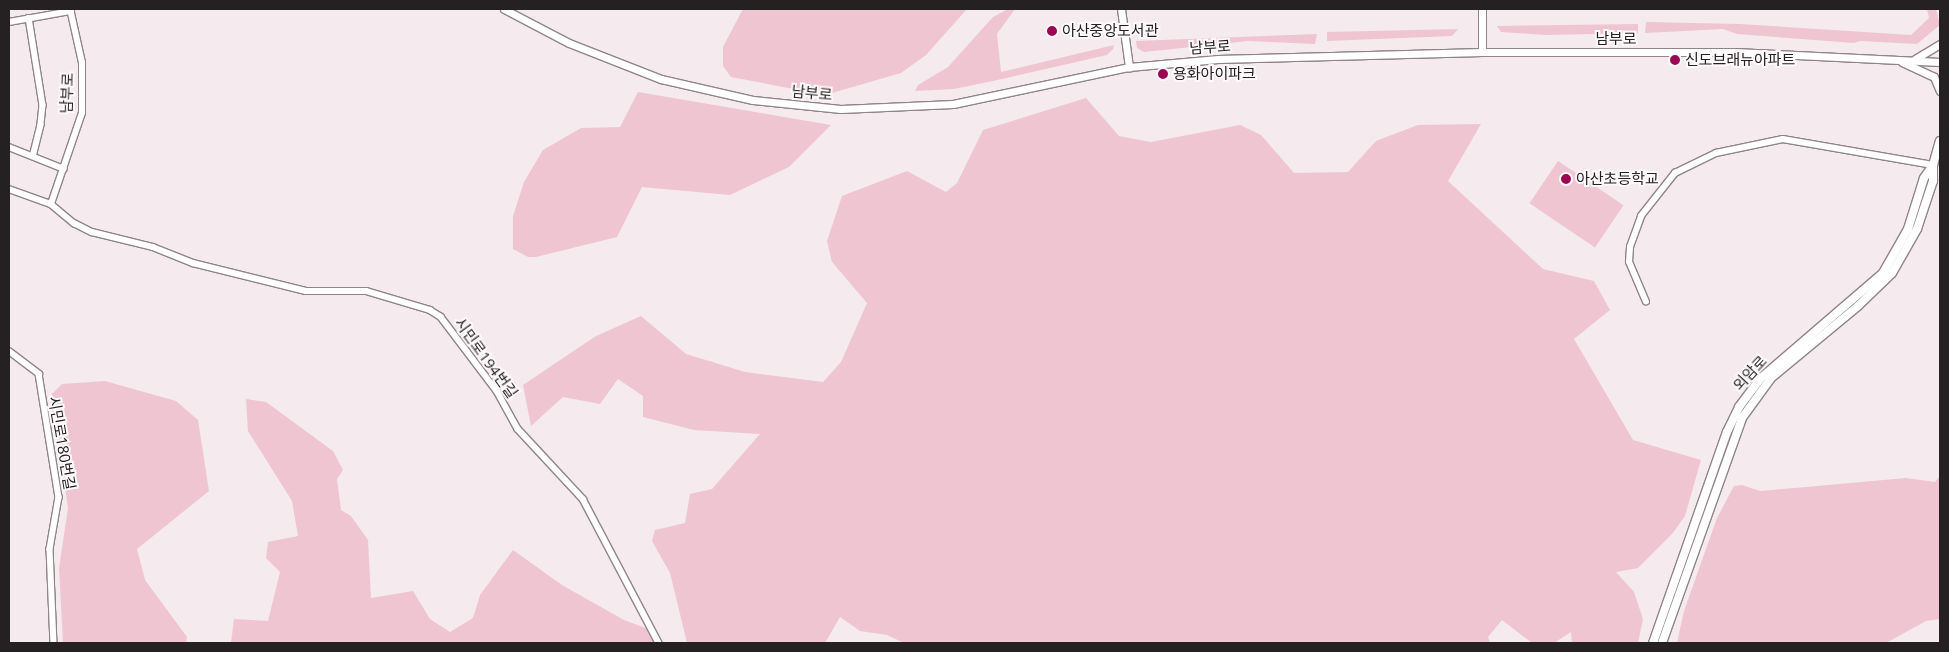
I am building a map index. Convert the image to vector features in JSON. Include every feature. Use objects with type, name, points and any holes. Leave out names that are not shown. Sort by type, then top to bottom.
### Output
[{"type":"main road","name":"외암로","points":[[1662,643],[1732,439],[1742,418],[1771,378],[1834,327],[1892,273],[1917,229],[1933,181],[1933,165],[1940,141]]},
{"type":"main road","name":"외암로","points":[[1653,643],[1727,432],[1739,407],[1761,378],[1883,273],[1908,229],[1924,178],[1933,165]]},
{"type":"street","name":"남부로","points":[[504,9],[569,43],[661,79],[706,91],[796,106],[880,109],[953,104],[1129,67],[1218,59],[1482,52],[1735,52],[1940,62]]},
{"type":"street","points":[[1121,9],[1129,67]]},
{"type":"street","points":[[1482,9],[1482,52]]},
{"type":"street","name":"남부로","points":[[51,204],[82,113],[83,89],[71,10]]},
{"type":"street","points":[[9,22],[71,10]]},
{"type":"street","points":[[29,18],[42,106],[41,125],[33,156]]},
{"type":"street","points":[[1913,60],[1940,44]]},
{"type":"street","points":[[1894,59],[1922,69],[1934,77],[1940,90]]},
{"type":"street","points":[[1646,302],[1629,262],[1630,247],[1642,216],[1675,173],[1716,153],[1783,139],[1933,165]]},
{"type":"street","points":[[9,147],[64,169]]},
{"type":"street","name":"시민로194번길","points":[[9,189],[51,204],[74,223],[92,232],[152,247],[193,263],[306,291],[366,291],[430,310],[440,317],[497,391],[518,429],[583,499],[659,643]]},
{"type":"street","name":"시민로180번길","points":[[9,351],[39,374],[59,497],[50,549],[54,643]]},
{"type":"shaded area","points":[[743,9],[967,9],[926,55],[901,73],[825,95],[731,77],[723,66],[723,47]]},
{"type":"shaded area","points":[[1008,9],[1015,9],[997,34],[1001,72],[1114,45],[1113,49],[1107,55],[1002,79],[954,89],[915,91],[918,85],[948,67],[993,17]]},
{"type":"shaded area","points":[[1927,9],[1936,9],[1940,25],[1917,44],[1860,41],[1854,43],[1737,34],[1723,29],[1645,33],[1646,22],[1740,24],[1911,35],[1929,18]]},
{"type":"shaded area","points":[[1638,24],[1638,33],[1545,35],[1501,32],[1497,26]]},
{"type":"shaded area","points":[[1458,29],[1452,36],[1327,41],[1327,32]]},
{"type":"shaded area","points":[[1317,34],[1315,44],[1248,41],[1144,52],[1137,48],[1136,41]]},
{"type":"shaded area","points":[[638,92],[831,125],[789,167],[730,195],[642,187],[617,237],[536,257],[528,257],[513,249],[513,216],[524,182],[543,150],[581,128],[620,127]]},
{"type":"shaded area","points":[[1086,98],[1119,136],[1151,142],[1240,125],[1261,135],[1294,173],[1348,172],[1376,141],[1418,125],[1481,124],[1448,181],[1543,269],[1594,281],[1610,310],[1574,339],[1633,440],[1701,460],[1685,516],[1672,534],[1638,568],[1616,572],[1634,592],[1643,619],[1638,643],[1572,643],[1571,632],[1554,643],[1532,643],[1502,620],[1488,637],[1490,643],[904,643],[887,635],[860,631],[840,617],[825,643],[687,643],[670,573],[652,541],[655,530],[685,523],[690,494],[712,489],[760,434],[694,430],[643,417],[643,396],[618,379],[600,404],[563,397],[531,426],[523,385],[596,336],[641,316],[686,354],[745,372],[823,382],[841,362],[867,303],[832,262],[827,241],[842,196],[907,171],[946,192],[957,183],[983,130]]},
{"type":"shaded area","points":[[1558,161],[1623,205],[1595,247],[1529,203]]},
{"type":"shaded area","points":[[105,381],[176,401],[198,420],[209,491],[137,549],[145,580],[187,637],[186,643],[63,643],[59,568],[68,508],[51,395],[62,384]]},
{"type":"shaded area","points":[[246,399],[266,402],[333,451],[343,470],[337,479],[341,510],[351,516],[368,540],[371,598],[413,591],[430,619],[450,632],[473,618],[480,595],[513,550],[562,585],[624,620],[648,629],[658,643],[231,643],[234,619],[268,621],[280,572],[266,558],[268,542],[298,536],[292,501],[248,431]]},
{"type":"shaded area","points":[[1940,476],[1940,619],[1926,621],[1886,643],[1677,643],[1684,611],[1717,518],[1734,486],[1742,485],[1760,491],[1906,478],[1935,482]]},
{"type":"place","name":"아산중앙도서관","points":[[1052,31]]},
{"type":"place","name":"신도브래뉴아파트","points":[[1675,60]]},
{"type":"place","name":"용화아이파크","points":[[1163,74]]},
{"type":"place","name":"아산초등학교","points":[[1566,179]]}]
